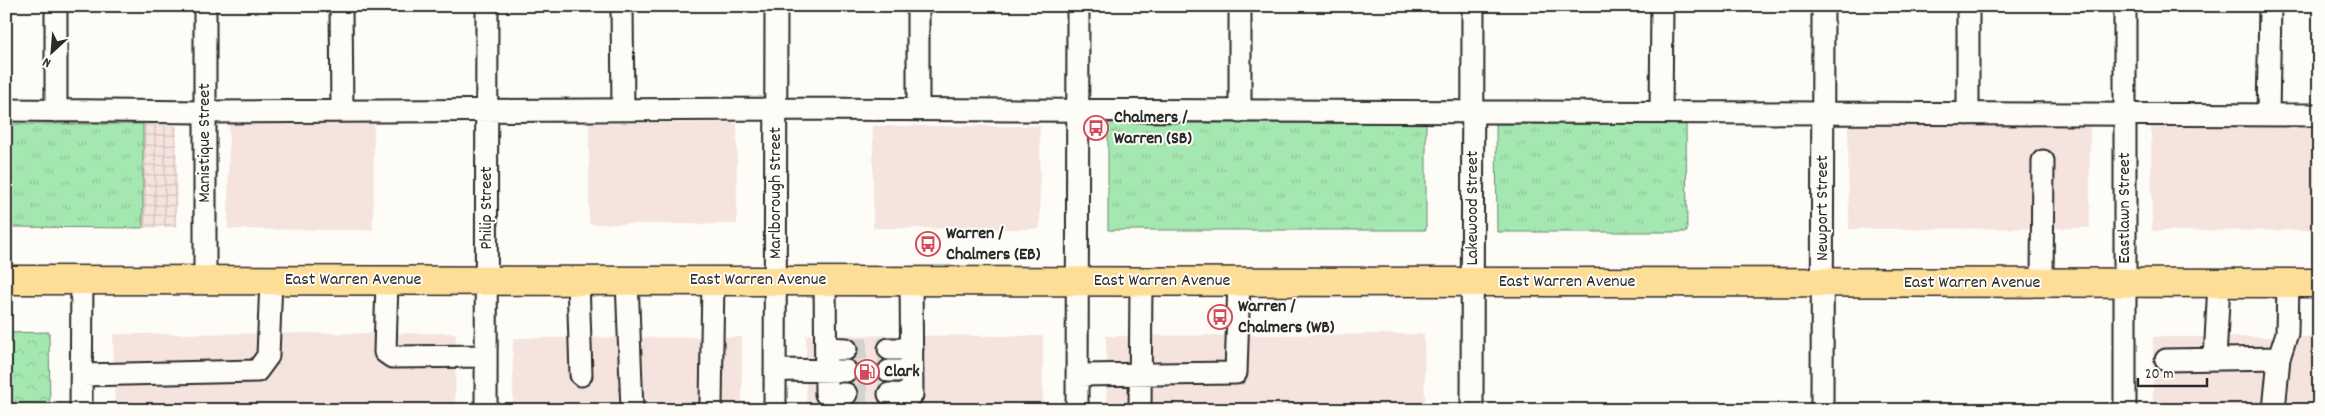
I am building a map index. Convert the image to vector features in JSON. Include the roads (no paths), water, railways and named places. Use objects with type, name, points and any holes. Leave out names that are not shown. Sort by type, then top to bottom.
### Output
[{"type":"main road","name":"East Warren Avenue","points":[[6,280],[2319,283]]},
{"type":"street","points":[[56,6],[56,110]]},
{"type":"street","name":"Manistique Street","points":[[205,6],[205,280]]},
{"type":"street","points":[[341,6],[342,111]]},
{"type":"street","name":"Philip Street","points":[[486,410],[487,6]]},
{"type":"street","points":[[622,6],[623,110]]},
{"type":"street","name":"Marlborough Street","points":[[775,410],[776,6]]},
{"type":"street","points":[[918,6],[918,110]]},
{"type":"street","points":[[1077,410],[1078,6]]},
{"type":"street","points":[[1240,6],[1240,112]]},
{"type":"street","name":"Lakewood Street","points":[[1472,410],[1473,6]]},
{"type":"street","points":[[1661,112],[1662,6]]},
{"type":"street","name":"Newport Street","points":[[1822,410],[1823,6]]},
{"type":"street","points":[[1968,6],[1968,114]]},
{"type":"street","name":"Eastlawn Street","points":[[2125,410],[2126,6]]},
{"type":"street","points":[[2268,115],[2270,6]]},
{"type":"street","points":[[6,110],[205,112],[776,109],[1473,113],[1823,112],[2125,116],[2319,115]]},
{"type":"street","points":[[2042,283],[2043,161]]},
{"type":"street","points":[[81,410],[82,280]]},
{"type":"street","points":[[82,375],[257,371],[268,356],[270,280]]},
{"type":"street","points":[[387,280],[385,352],[392,357],[486,356]]},
{"type":"street","points":[[578,280],[581,375]]},
{"type":"street","points":[[627,280],[632,410]]},
{"type":"street","points":[[708,410],[711,405],[713,280]]},
{"type":"street","points":[[889,394],[912,395],[912,280]]},
{"type":"street","points":[[824,281],[836,348],[836,371],[826,394],[846,394]]},
{"type":"street","points":[[1077,375],[1236,373],[1239,281]]},
{"type":"street","points":[[1140,410],[1141,282]]},
{"type":"street","points":[[2215,359],[2218,283]]},
{"type":"street","points":[[2274,410],[2279,358],[2287,334],[2288,283]]},
{"type":"street","points":[[889,349],[912,349]]},
{"type":"street","points":[[2166,360],[2279,358]]},
{"type":"street","points":[[775,370],[836,371]]},
{"type":"street","points":[[889,371],[912,371]]},
{"type":"tunnel","points":[[846,349],[889,349]]},
{"type":"tunnel","points":[[846,371],[889,371]]},
{"type":"tunnel","points":[[846,394],[889,394]]},
{"type":"place","name":"Chalmers / Warren (SB)","points":[[1096,128]]},
{"type":"place","name":"Warren / Chalmers (EB)","points":[[928,244]]},
{"type":"place","name":"Warren / Chalmers (WB)","points":[[1220,317]]},
{"type":"place","name":"Clark","points":[[867,372]]}]
